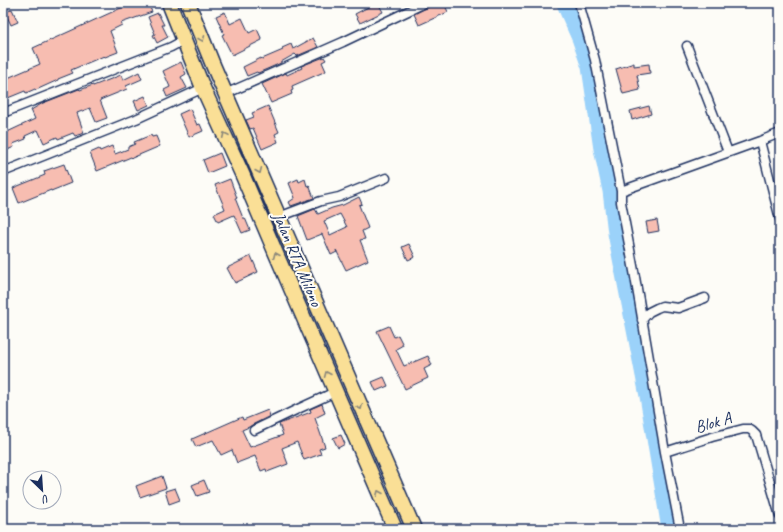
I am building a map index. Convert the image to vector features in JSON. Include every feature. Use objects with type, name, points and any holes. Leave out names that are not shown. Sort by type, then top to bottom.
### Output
[{"type":"highway","name":"Jalan RTA Milono","points":[[169,3],[203,88],[243,176],[276,256],[395,529]]},
{"type":"highway","name":"Jalan RTA Milono","points":[[188,3],[225,94],[414,529]]},
{"type":"highway","points":[[197,72],[213,65]]},
{"type":"street","points":[[225,94],[343,42],[424,3]]},
{"type":"street","points":[[579,3],[595,60],[621,191],[665,452],[680,529]]},
{"type":"street","points":[[3,113],[171,47],[184,40]]},
{"type":"street","points":[[687,46],[728,152]]},
{"type":"street","points":[[3,172],[136,119],[203,88]]},
{"type":"street","points":[[621,191],[760,141],[780,132]]},
{"type":"street","points":[[760,141],[780,219]]},
{"type":"street","points":[[279,217],[321,201],[339,197],[386,178]]},
{"type":"street","points":[[642,320],[649,312],[656,308],[662,306],[678,308],[705,298]]},
{"type":"street","points":[[254,430],[335,392]]},
{"type":"street","name":"Blok A","points":[[665,452],[712,437],[743,429],[749,429],[756,435],[780,516]]},
{"type":"building","points":[[135,3],[148,3],[152,12],[121,23],[122,25],[110,31],[118,52],[105,57],[104,56],[71,70],[73,73],[36,90],[35,89],[26,93],[25,91],[3,100],[3,80],[40,64],[33,48]]},
{"type":"building","points":[[378,3],[383,12],[360,23],[355,14]]},
{"type":"building","points":[[436,3],[444,3],[448,12],[419,25],[414,14]]},
{"type":"building","points":[[12,9],[18,22],[11,25],[5,12]]},
{"type":"building","points":[[225,12],[230,24],[242,18],[249,33],[257,29],[262,40],[232,55],[222,35],[224,34],[216,16]]},
{"type":"building","points":[[158,13],[168,37],[157,43],[148,17]]},
{"type":"building","points":[[313,38],[318,47],[297,56],[295,54],[281,63],[247,76],[243,67],[261,58],[262,59],[283,50],[282,48],[291,44],[293,49]]},
{"type":"building","points":[[324,57],[326,60],[322,62],[326,71],[292,86],[292,94],[271,103],[262,84],[286,73],[287,75],[302,68],[301,66]]},
{"type":"building","points":[[181,62],[186,74],[181,77],[187,88],[167,97],[164,90],[170,87],[163,71]]},
{"type":"building","points":[[634,63],[634,66],[649,64],[650,73],[637,75],[640,90],[623,94],[616,69]]},
{"type":"building","points":[[139,72],[142,79],[126,86],[127,89],[100,100],[107,118],[96,122],[90,108],[77,113],[84,133],[75,136],[73,133],[58,139],[57,137],[44,143],[38,130],[25,136],[26,139],[13,144],[14,147],[3,152],[3,134],[35,119],[31,110],[43,103],[79,89],[93,86],[121,75],[123,80]]},
{"type":"building","points":[[145,96],[149,105],[138,110],[134,101]]},
{"type":"building","points":[[268,106],[279,132],[275,134],[278,142],[262,149],[253,128],[250,129],[246,120],[254,117],[252,113]]},
{"type":"building","points":[[649,106],[651,114],[632,120],[630,111]]},
{"type":"building","points":[[190,109],[197,125],[200,124],[203,131],[189,137],[179,114]]},
{"type":"building","points":[[151,135],[152,137],[156,136],[160,146],[97,171],[90,153],[112,146],[115,154],[128,149],[128,147],[135,144],[134,142]]},
{"type":"building","points":[[220,153],[225,166],[208,173],[203,160]]},
{"type":"building","points":[[64,164],[71,183],[19,203],[13,188],[45,175],[44,171]]},
{"type":"building","points":[[230,179],[237,198],[235,198],[243,218],[245,218],[250,230],[242,233],[234,215],[218,222],[214,214],[225,209],[215,185]]},
{"type":"building","points":[[298,179],[299,182],[305,179],[314,198],[291,206],[289,202],[295,198],[289,183]]},
{"type":"building","points":[[359,197],[362,204],[359,205],[368,228],[362,231],[365,239],[360,240],[368,260],[346,270],[337,252],[331,255],[322,234],[307,240],[298,216],[315,209],[318,214],[343,205]],"holes":[[[340,214],[347,227],[330,235],[324,221]]]},
{"type":"building","points":[[657,220],[659,231],[648,233],[646,222]]},
{"type":"building","points":[[409,244],[415,257],[408,260],[402,247]]},
{"type":"building","points":[[251,256],[258,272],[235,283],[227,268]]},
{"type":"building","points":[[389,326],[394,337],[398,335],[403,345],[396,349],[404,366],[428,356],[432,365],[424,369],[428,378],[405,389],[377,331]]},
{"type":"building","points":[[384,377],[388,386],[376,391],[372,382]]},
{"type":"building","points":[[322,404],[325,413],[315,418],[325,447],[319,449],[321,454],[304,460],[297,442],[282,448],[288,464],[267,472],[266,469],[261,471],[255,456],[237,463],[232,450],[221,455],[213,440],[196,447],[192,439],[242,417],[243,420],[268,410],[270,416],[242,430],[250,447],[283,435],[279,424],[311,412],[310,409]]},
{"type":"building","points":[[341,435],[345,444],[338,448],[333,438]]},
{"type":"building","points":[[162,476],[166,488],[140,497],[136,486]]},
{"type":"building","points":[[204,480],[209,492],[197,496],[192,485]]},
{"type":"building","points":[[175,488],[180,500],[169,504],[165,491]]},
{"type":"waterway","points":[[565,3],[580,38],[590,67],[602,149],[611,191],[616,233],[648,396],[670,529]]}]
